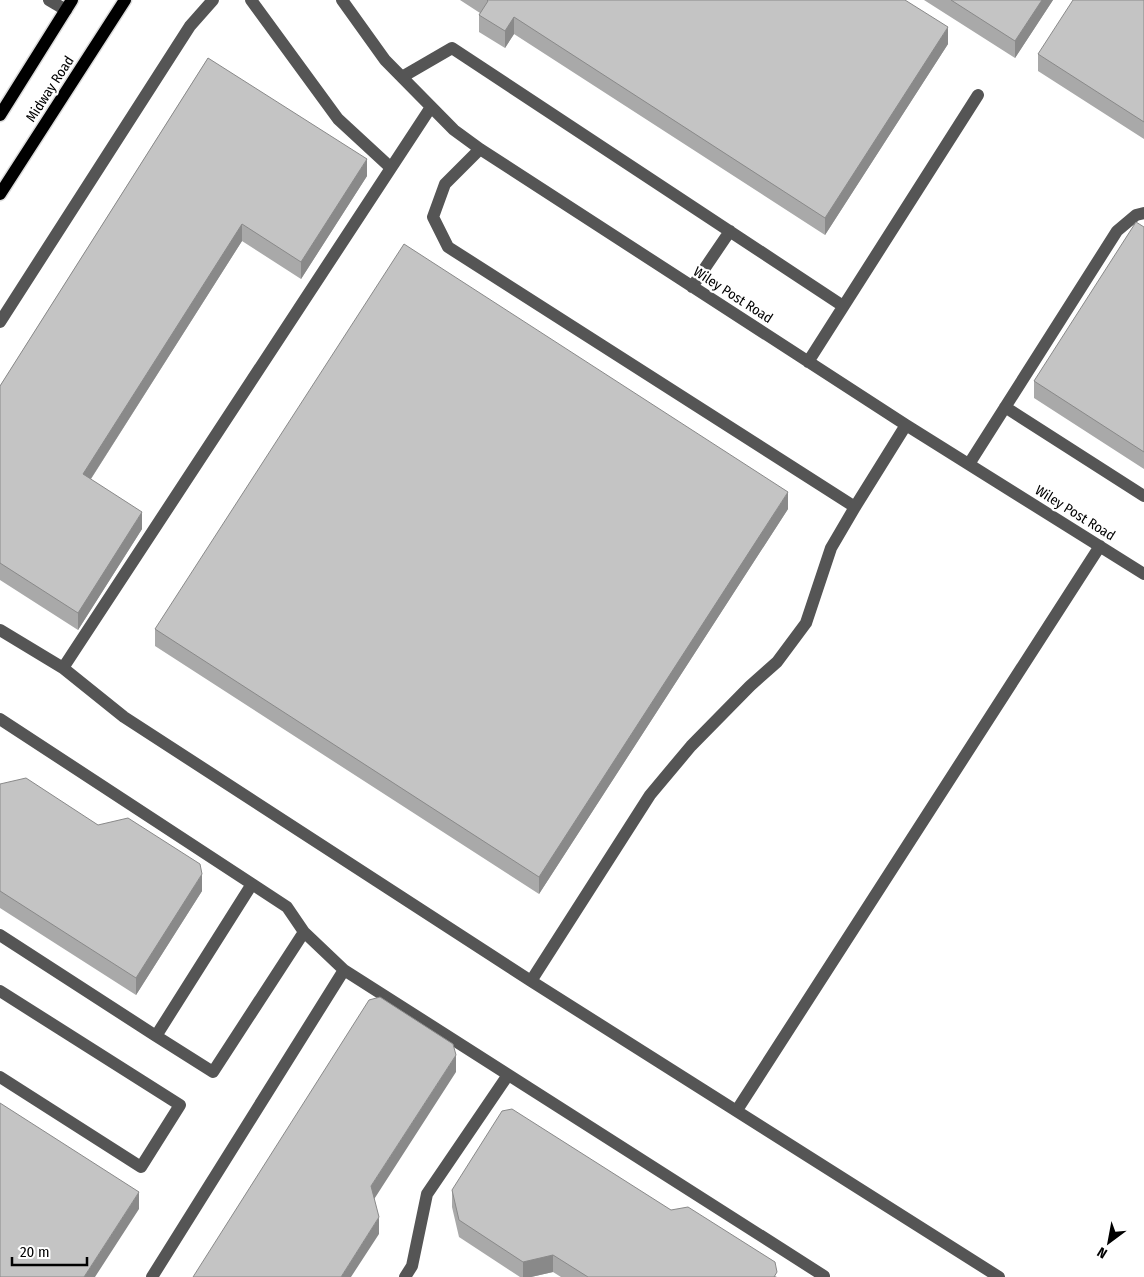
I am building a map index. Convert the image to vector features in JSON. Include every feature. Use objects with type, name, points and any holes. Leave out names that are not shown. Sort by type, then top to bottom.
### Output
[{"type":"main road","name":"Midway Road","points":[[0,194],[124,0]]},
{"type":"main road","name":"Midway Road","points":[[0,114],[69,5]]},
{"type":"street","points":[[49,0],[69,5]]},
{"type":"street","points":[[0,322],[190,26],[213,0]]},
{"type":"street","points":[[251,0],[338,119],[390,167]]},
{"type":"street","name":"Wiley Post Road","points":[[342,0],[384,60],[454,130],[480,149],[906,425],[1144,574]]},
{"type":"street","points":[[402,77],[452,48],[843,306]]},
{"type":"street","points":[[808,362],[978,95]]},
{"type":"street","points":[[63,668],[390,167],[431,108]]},
{"type":"street","points":[[480,149],[445,184],[433,216],[448,247],[855,507]]},
{"type":"street","points":[[969,464],[1118,231],[1136,214],[1144,213]]},
{"type":"street","points":[[692,287],[730,232]]},
{"type":"street","points":[[1005,408],[1144,496]]},
{"type":"street","points":[[530,981],[650,794],[691,746],[750,686],[777,662],[806,623],[831,548],[906,425]]},
{"type":"street","points":[[737,1110],[1100,546]]},
{"type":"street","points":[[0,630],[63,668],[124,717],[530,981],[999,1277]]},
{"type":"street","points":[[1,723],[287,907],[304,932],[344,970],[824,1277]]},
{"type":"street","points":[[156,1036],[252,884]]},
{"type":"street","points":[[0,935],[213,1072],[304,932]]},
{"type":"street","points":[[152,1277],[344,970]]},
{"type":"street","points":[[0,991],[180,1105],[141,1167],[0,1077]]},
{"type":"street","points":[[405,1277],[412,1266],[428,1194],[508,1075]]},
{"type":"building","points":[[487,0],[905,0],[948,27],[825,218],[514,17],[505,31],[479,15]]},
{"type":"building","points":[[951,0],[1042,0],[1015,41]]},
{"type":"building","points":[[1073,0],[1144,0],[1144,122],[1038,54]]},
{"type":"building","points":[[208,58],[367,159],[301,262],[242,224],[83,474],[142,512],[78,613],[0,563],[0,386]]},
{"type":"building","points":[[1136,222],[1144,227],[1144,452],[1034,381]]},
{"type":"building","points":[[404,244],[788,492],[539,877],[155,629]]},
{"type":"building","points":[[26,778],[98,825],[128,818],[200,864],[202,874],[136,978],[0,891],[0,784]]},
{"type":"building","points":[[380,997],[453,1044],[456,1055],[371,1186],[379,1217],[341,1277],[193,1277],[369,1000]]},
{"type":"building","points":[[0,1103],[139,1192],[84,1277],[0,1277]]},
{"type":"building","points":[[512,1109],[671,1210],[688,1207],[775,1262],[777,1272],[774,1277],[588,1277],[553,1255],[523,1262],[459,1220],[452,1190],[502,1111]]}]
